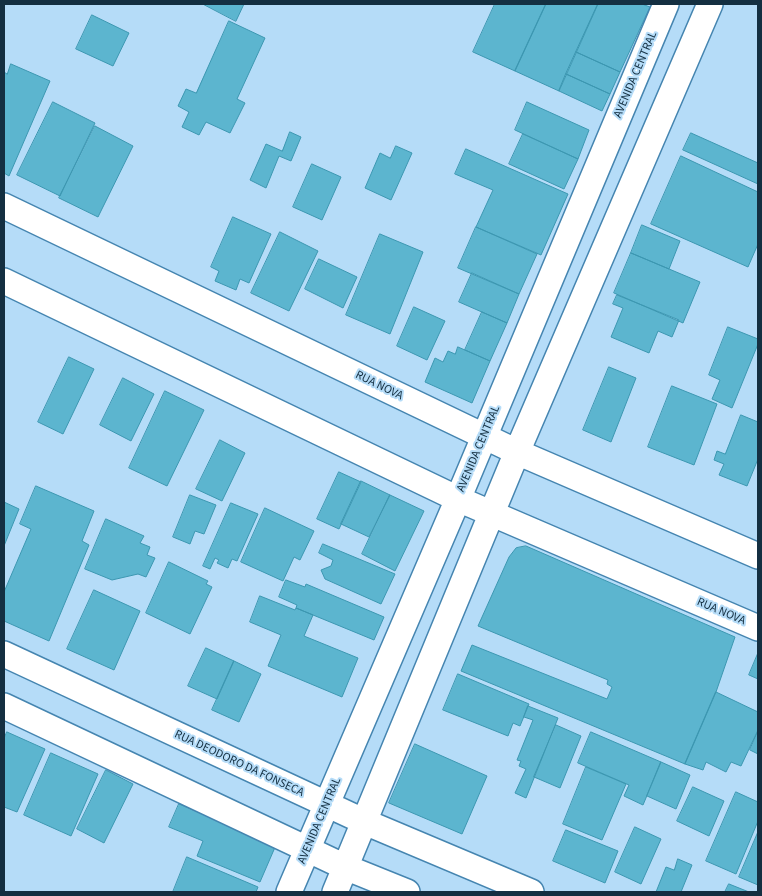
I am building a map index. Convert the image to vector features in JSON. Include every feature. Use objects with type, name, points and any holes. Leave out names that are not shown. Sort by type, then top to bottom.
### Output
[{"type":"street","name":"AVENIDA CENTRAL","points":[[289,892],[458,499],[666,4]]},
{"type":"street","points":[[334,892],[365,822],[517,452],[710,4]]},
{"type":"street","name":"RUA NOVA","points":[[4,206],[517,452],[758,556]]},
{"type":"street","name":"RUA NOVA","points":[[4,281],[458,499],[758,628]]},
{"type":"street","name":"RUA DEODORO DA FONSECA","points":[[4,654],[365,822],[531,892]]},
{"type":"street","points":[[4,706],[345,867],[407,892]]},
{"type":"building","points":[[203,4],[244,4],[236,21]]},
{"type":"building","points":[[495,4],[546,4],[515,71],[473,52]]},
{"type":"building","points":[[546,4],[598,4],[559,91],[515,71]]},
{"type":"building","points":[[598,4],[642,4],[650,7],[620,72],[576,52]]},
{"type":"building","points":[[92,15],[129,33],[113,66],[76,49]]},
{"type":"building","points":[[229,21],[265,38],[237,99],[245,103],[230,133],[206,122],[199,135],[182,127],[189,112],[178,106],[186,89],[196,93]]},
{"type":"building","points":[[576,52],[620,72],[610,94],[566,74]]},
{"type":"building","points":[[11,64],[50,81],[9,176],[4,173],[4,72],[7,74]]},
{"type":"building","points":[[566,74],[610,94],[602,111],[559,91]]},
{"type":"building","points":[[53,102],[95,123],[60,196],[17,175]]},
{"type":"building","points":[[527,102],[589,130],[578,159],[515,130]]},
{"type":"building","points":[[95,126],[133,146],[98,217],[59,198]]},
{"type":"building","points":[[290,132],[301,137],[291,161],[279,156],[266,188],[250,180],[266,144],[282,151]]},
{"type":"building","points":[[691,133],[758,163],[758,184],[683,150]]},
{"type":"building","points":[[523,134],[578,159],[564,189],[509,164]]},
{"type":"building","points":[[396,146],[412,153],[391,200],[365,188],[380,153],[390,158]]},
{"type":"building","points":[[466,149],[568,194],[541,255],[476,227],[493,190],[455,174]]},
{"type":"building","points":[[681,156],[758,192],[758,244],[748,267],[651,224]]},
{"type":"building","points":[[312,164],[341,177],[322,220],[293,207]]},
{"type":"building","points":[[233,217],[271,234],[249,283],[240,279],[236,290],[215,281],[219,271],[211,267]]},
{"type":"building","points":[[642,225],[680,241],[669,269],[631,253]]},
{"type":"building","points":[[476,227],[537,254],[519,294],[458,268]]},
{"type":"building","points":[[280,232],[318,251],[289,311],[251,293]]},
{"type":"building","points":[[380,234],[423,252],[390,334],[346,315]]},
{"type":"building","points":[[631,253],[700,282],[683,323],[614,293]]},
{"type":"building","points":[[319,259],[357,277],[343,308],[305,289]]},
{"type":"building","points":[[472,273],[519,294],[507,323],[459,302]]},
{"type":"building","points":[[617,295],[679,320],[672,337],[658,331],[649,353],[611,337],[623,308],[613,304]]},
{"type":"building","points":[[414,307],[445,321],[427,360],[397,346]]},
{"type":"building","points":[[482,312],[507,323],[490,361],[465,350]]},
{"type":"building","points":[[728,327],[758,339],[758,344],[732,408],[712,399],[720,380],[709,375]]},
{"type":"building","points":[[458,347],[490,361],[472,403],[425,382],[435,358],[443,362],[448,351],[455,354]]},
{"type":"building","points":[[69,357],[94,369],[63,434],[38,422]]},
{"type":"building","points":[[609,367],[636,378],[611,442],[583,430]]},
{"type":"building","points":[[123,378],[154,394],[131,441],[100,425]]},
{"type":"building","points":[[672,386],[717,404],[694,465],[648,447]]},
{"type":"building","points":[[165,391],[204,410],[167,486],[129,468]]},
{"type":"building","points":[[741,415],[758,422],[758,459],[747,486],[719,475],[724,464],[714,460],[717,451],[725,454]]},
{"type":"building","points":[[220,440],[245,453],[222,501],[196,489]]},
{"type":"building","points":[[339,472],[361,482],[339,529],[317,519]]},
{"type":"building","points":[[361,481],[390,495],[369,537],[341,524]]},
{"type":"building","points":[[36,486],[94,511],[82,541],[89,545],[49,641],[4,621],[4,592],[31,529],[20,524]]},
{"type":"building","points":[[190,495],[216,505],[204,534],[195,531],[190,544],[173,537]]},
{"type":"building","points":[[390,495],[424,511],[395,571],[362,554]]},
{"type":"building","points":[[4,502],[19,509],[4,546]]},
{"type":"building","points":[[231,503],[258,514],[237,561],[232,559],[228,568],[217,563],[219,560],[215,558],[210,569],[203,566]]},
{"type":"building","points":[[265,508],[314,531],[300,560],[294,557],[283,581],[241,562]]},
{"type":"building","points":[[106,519],[144,536],[140,543],[150,547],[147,555],[155,558],[146,577],[138,574],[112,580],[85,569]]},
{"type":"building","points":[[323,544],[395,574],[381,604],[325,579],[321,570],[331,566],[333,560],[319,553]]},
{"type":"building","points":[[526,546],[735,637],[716,692],[685,764],[461,671],[472,645],[607,699],[612,687],[607,684],[608,680],[478,626],[509,557],[516,548]]},
{"type":"building","points":[[169,562],[208,581],[206,584],[212,587],[190,634],[146,613]]},
{"type":"building","points":[[286,580],[305,587],[306,584],[384,617],[374,640],[296,608],[297,605],[279,597]]},
{"type":"building","points":[[94,590],[140,611],[114,670],[67,649]]},
{"type":"building","points":[[260,596],[313,615],[304,636],[358,658],[342,697],[268,666],[281,635],[250,622]]},
{"type":"building","points":[[206,648],[234,661],[217,699],[188,686]]},
{"type":"building","points":[[758,653],[758,679],[749,675]]},
{"type":"building","points":[[234,661],[261,674],[239,722],[212,710]]},
{"type":"building","points":[[458,674],[529,704],[520,726],[513,723],[508,736],[443,710]]},
{"type":"building","points":[[716,692],[758,712],[758,730],[741,766],[731,762],[726,772],[706,762],[703,770],[685,764]]},
{"type":"building","points":[[528,706],[558,718],[526,798],[515,793],[526,769],[519,766],[521,761],[517,760],[533,720],[524,717]]},
{"type":"building","points":[[556,725],[581,736],[560,788],[534,777]]},
{"type":"building","points":[[758,731],[758,754],[750,750]]},
{"type":"building","points":[[7,732],[45,749],[17,812],[4,807],[4,739]]},
{"type":"building","points":[[591,732],[661,762],[643,805],[624,796],[629,785],[578,763]]},
{"type":"building","points":[[415,744],[487,776],[462,834],[389,803]]},
{"type":"building","points":[[51,753],[98,774],[71,836],[24,815]]},
{"type":"building","points":[[661,762],[690,775],[676,809],[647,796]]},
{"type":"building","points":[[586,767],[626,784],[602,840],[563,824]]},
{"type":"building","points":[[106,770],[133,784],[104,843],[77,829]]},
{"type":"building","points":[[693,787],[724,801],[709,836],[677,821]]},
{"type":"building","points":[[736,792],[758,802],[758,821],[736,874],[706,861]]},
{"type":"building","points":[[179,804],[276,845],[260,882],[197,856],[203,841],[169,827]]},
{"type":"building","points":[[635,827],[661,839],[641,884],[615,872]]},
{"type":"building","points":[[566,830],[618,851],[605,883],[553,861]]},
{"type":"building","points":[[758,832],[758,885],[739,877]]},
{"type":"building","points":[[187,857],[258,887],[256,892],[173,892]]},
{"type":"building","points":[[678,859],[692,865],[681,892],[656,892],[666,867],[674,870]]},
{"type":"building","points":[[729,884],[749,892],[725,892]]}]
